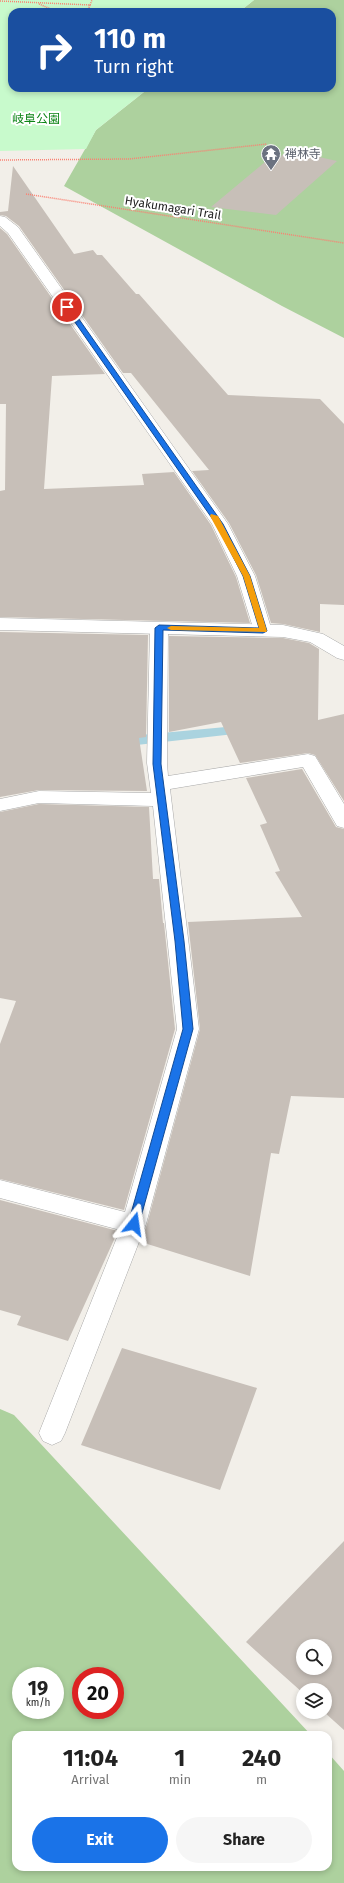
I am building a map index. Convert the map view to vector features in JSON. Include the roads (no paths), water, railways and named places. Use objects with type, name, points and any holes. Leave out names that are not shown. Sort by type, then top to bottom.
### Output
[{"type":"street","points":[[0,624],[283,631],[316,638],[344,654]]},
{"type":"lane","points":[[0,220],[13,230],[220,524],[246,576],[263,631]]},
{"type":"lane","points":[[52,1433],[134,1224],[188,1029],[179,941],[157,764],[159,628]]},
{"type":"lane","points":[[0,805],[39,797],[160,792],[308,760],[344,821]]},
{"type":"lane","points":[[0,1189],[134,1224]]},
{"type":"waterway","points":[[119,742],[247,729]]},
{"type":"place","name":"禅林寺","points":[[271,171]]},
{"type":"park label","name":"岐阜公園","points":[[36,119]]}]
